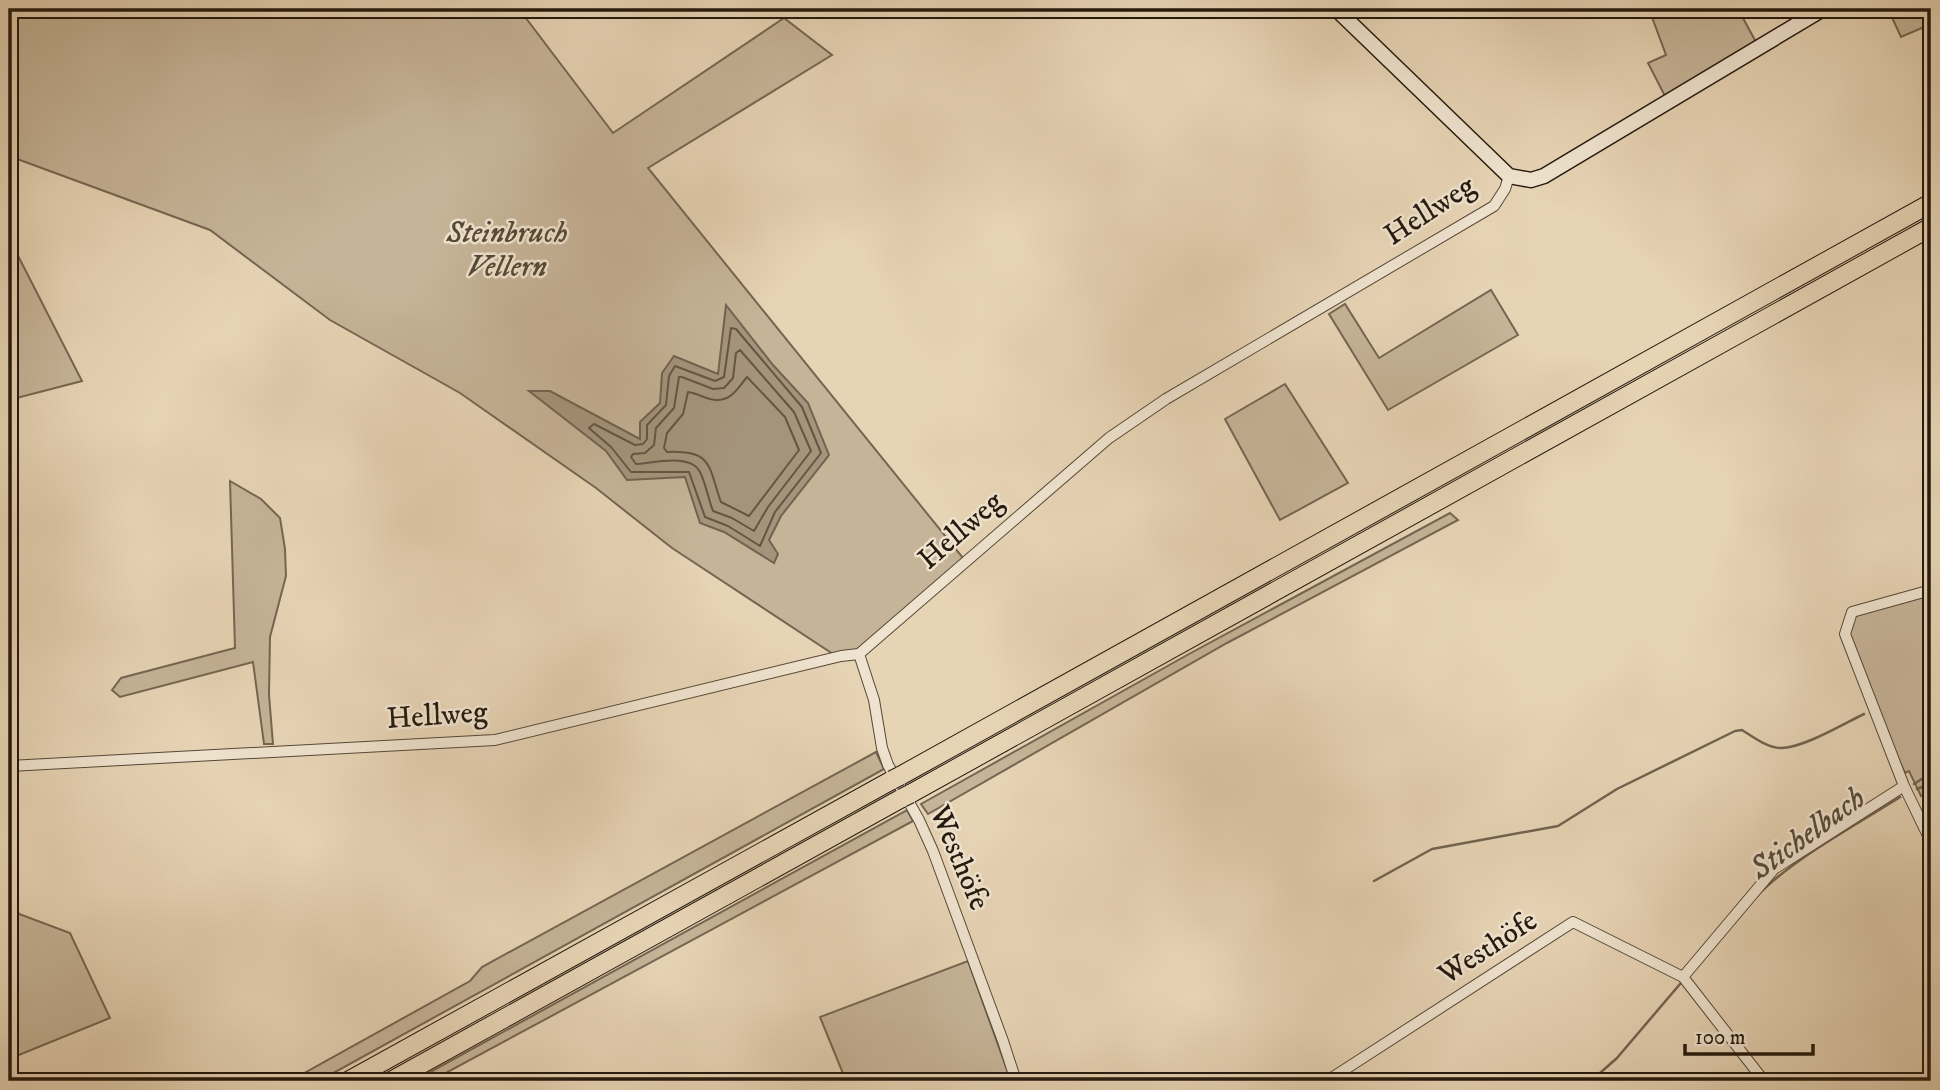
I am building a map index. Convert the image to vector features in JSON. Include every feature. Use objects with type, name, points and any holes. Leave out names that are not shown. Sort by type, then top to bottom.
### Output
[{"type":"highway","points":[[348,1081],[1931,203]]},
{"type":"highway","points":[[391,1081],[1931,227]]},
{"type":"main road","points":[[1336,9],[1509,176]]},
{"type":"main road","name":"Hellweg","points":[[1509,176],[1531,180],[1544,176],[1823,9]]},
{"type":"street","name":"Hellweg","points":[[9,766],[495,740],[841,656],[859,654],[1108,438],[1166,399],[1494,206],[1505,189],[1509,176]]},
{"type":"street","points":[[1931,590],[1852,612],[1845,634],[1905,786],[1931,842]]},
{"type":"street","name":"Westhöfe","points":[[859,654],[874,700],[888,765],[933,851],[1016,1081]]},
{"type":"street","points":[[1764,1081],[1683,977],[1774,869],[1905,786]]},
{"type":"street","name":"Westhöfe","points":[[1326,1081],[1573,922],[1683,977]]},
{"type":"green space","name":"Steinbruch Vellern","points":[[9,9],[519,9],[613,133],[784,18],[832,55],[648,168],[963,558],[859,654],[833,654],[672,548],[596,488],[460,393],[330,320],[210,230],[9,156]]},
{"type":"green space","points":[[1649,9],[1738,9],[1756,42],[1666,98],[1648,63],[1666,55]]},
{"type":"green space","points":[[1888,9],[1931,9],[1931,24],[1901,37]]},
{"type":"green space","points":[[9,234],[82,381],[9,400]]},
{"type":"green space","points":[[1491,290],[1518,335],[1388,410],[1329,314],[1345,304],[1379,358]]},
{"type":"green space","points":[[1285,384],[1348,483],[1280,520],[1225,419]]},
{"type":"green space","points":[[230,481],[261,499],[280,518],[286,576],[270,637],[269,695],[273,744],[264,744],[253,662],[120,697],[112,690],[121,678],[235,648]]},
{"type":"green space","points":[[1450,513],[1458,520],[1227,643],[928,814],[921,804],[1189,654]]},
{"type":"green space","points":[[1931,593],[1931,790],[1921,796],[1909,771],[1905,773],[1891,744],[1848,634],[1854,614]]},
{"type":"green space","points":[[876,752],[884,769],[319,1081],[290,1081],[470,981],[482,967]]},
{"type":"green space","points":[[907,810],[913,821],[431,1081],[414,1081]]},
{"type":"green space","points":[[9,892],[19,914],[70,933],[110,1018],[9,1059]]},
{"type":"green space","points":[[968,961],[1011,1081],[846,1081],[820,1017]]},
{"type":"water","points":[[726,305],[773,365],[808,403],[829,455],[781,516],[769,540],[778,554],[774,563],[724,532],[700,523],[685,477],[627,480],[606,451],[529,391],[550,391],[640,439],[640,422],[660,403],[662,373],[674,356],[718,374]]},
{"type":"waterway","points":[[1374,881],[1432,849],[1558,826],[1617,789],[1735,731],[1742,730],[1777,748],[1791,747],[1864,714]]},
{"type":"waterway","points":[[1914,784],[1931,773]]},
{"type":"waterway","name":"Stichelbach","points":[[1917,789],[1931,783]]},
{"type":"waterway","name":"Stichelbach","points":[[1756,897],[1787,869],[1900,797]]},
{"type":"waterway","name":"Stichelbach","points":[[1591,1081],[1617,1058],[1680,984]]}]
